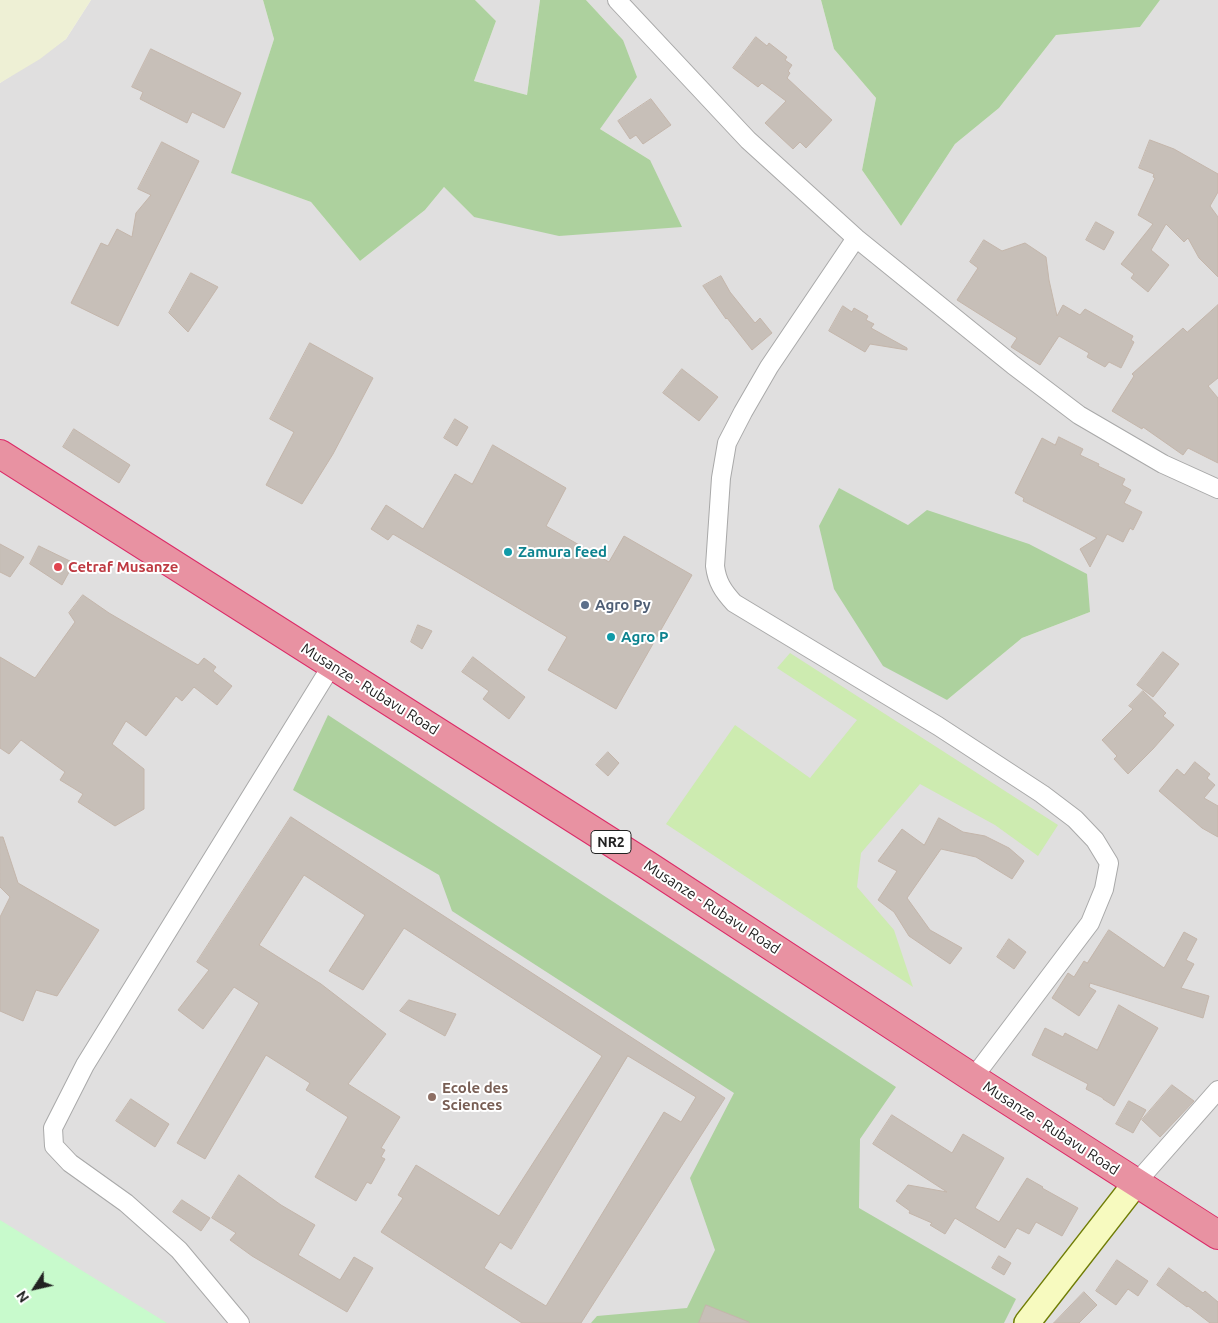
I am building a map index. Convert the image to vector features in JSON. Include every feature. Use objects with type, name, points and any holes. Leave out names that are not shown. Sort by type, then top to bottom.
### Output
[{"type":"highway","name":"Musanze - Rubavu Road","points":[[0,454],[647,865],[1218,1235]]},
{"type":"main road","points":[[1027,1323],[1136,1183]]},
{"type":"street","points":[[616,0],[748,140],[856,238],[1013,365],[1079,415],[1163,464],[1218,488]]},
{"type":"street","points":[[856,238],[769,367],[727,443],[721,478],[715,566],[716,578],[734,603],[938,726],[1042,794],[1075,819],[1095,840],[1109,863],[1104,889],[1090,923],[973,1078]]},
{"type":"street","points":[[240,1323],[180,1250],[126,1203],[70,1163],[54,1146],[53,1128],[85,1065],[332,665]]},
{"type":"street","points":[[1136,1183],[1218,1090]]},
{"type":"shaded area","points":[[91,0],[263,0],[274,39],[232,173],[311,202],[360,261],[425,210],[444,187],[474,217],[650,160],[600,129],[623,40],[586,0],[821,0],[834,49],[876,98],[862,170],[901,226],[955,144],[999,108],[1056,35],[1140,27],[1160,0],[1218,0],[1218,1323],[0,1323],[0,83],[66,39]],"holes":[[[840,489],[908,525],[1090,612],[1022,638],[947,700]]]},
{"type":"shaded area","points":[[475,0],[540,0],[527,95],[474,81],[496,21]]},
{"type":"green space","points":[[0,0],[91,0],[66,39],[40,59],[0,83]]},
{"type":"green space","points":[[263,0],[475,0],[496,21],[474,81],[527,95],[540,0],[586,0],[623,40],[637,77],[600,129],[650,160],[682,227],[559,236],[474,217],[444,187],[425,210],[360,261],[311,202],[231,173],[274,39]]},
{"type":"green space","points":[[821,0],[1160,0],[1140,27],[1056,35],[999,108],[955,144],[901,226],[862,170],[876,98],[834,49]]},
{"type":"green space","points":[[839,488],[908,525],[927,510],[1029,544],[1087,574],[1090,612],[1022,638],[947,700],[883,666],[834,589],[819,526]]},
{"type":"green space","points":[[790,653],[1058,825],[1038,856],[995,825],[920,784],[861,853],[857,887],[894,930],[913,987],[666,824],[735,725],[810,778],[857,720],[777,668]]},
{"type":"green space","points":[[328,715],[896,1087],[860,1139],[859,1208],[1016,1299],[1004,1323],[591,1323],[597,1316],[687,1308],[715,1250],[690,1178],[734,1093],[452,911],[439,875],[293,790]]},
{"type":"green space","points":[[0,1220],[167,1323],[0,1323]]},
{"type":"building","points":[[756,37],[767,46],[769,43],[787,57],[785,60],[792,65],[788,71],[790,73],[787,78],[832,120],[806,148],[800,142],[793,149],[765,123],[786,101],[762,83],[758,87],[733,68]]},
{"type":"building","points":[[151,49],[241,93],[224,128],[192,112],[187,123],[140,99],[143,92],[132,87]]},
{"type":"building","points":[[651,99],[671,125],[643,144],[636,135],[630,139],[618,121]]},
{"type":"building","points":[[1150,140],[1174,149],[1218,174],[1218,192],[1210,206],[1218,217],[1218,277],[1199,258],[1188,238],[1184,242],[1166,224],[1151,250],[1169,265],[1148,292],[1131,278],[1134,274],[1121,264],[1153,224],[1138,215],[1155,178],[1153,177],[1154,174],[1139,168]]},
{"type":"building","points":[[162,142],[199,161],[118,326],[71,303],[101,243],[108,246],[117,229],[132,237],[136,213],[151,195],[138,189]]},
{"type":"building","points":[[1096,222],[1114,232],[1104,250],[1086,240]]},
{"type":"building","points":[[984,240],[1002,251],[1025,243],[1046,257],[1057,316],[1063,305],[1080,315],[1085,309],[1133,336],[1131,340],[1134,342],[1121,368],[1109,362],[1105,367],[1087,357],[1089,353],[1059,336],[1040,365],[1011,347],[1017,338],[957,300],[978,268],[970,262]]},
{"type":"building","points":[[191,273],[218,287],[188,332],[169,313]]},
{"type":"building","points":[[721,276],[730,292],[755,323],[760,318],[772,333],[752,350],[726,319],[703,286]]},
{"type":"building","points":[[1218,305],[1218,378],[1208,386],[1218,398],[1218,463],[1188,448],[1183,455],[1143,427],[1142,429],[1112,411],[1134,376],[1132,374],[1183,328],[1187,332]]},
{"type":"building","points":[[843,306],[852,312],[854,308],[868,316],[866,320],[874,324],[871,328],[907,348],[907,350],[870,344],[865,352],[829,331]]},
{"type":"building","points":[[310,343],[373,378],[333,454],[302,504],[266,485],[294,432],[270,419]]},
{"type":"building","points":[[682,369],[718,397],[699,421],[663,393]]},
{"type":"building","points":[[455,419],[468,427],[457,446],[444,438]]},
{"type":"building","points":[[74,429],[130,465],[119,483],[63,447]]},
{"type":"building","points":[[1059,437],[1083,449],[1080,455],[1125,479],[1122,485],[1131,490],[1124,503],[1142,512],[1133,530],[1130,528],[1123,542],[1107,534],[1090,567],[1080,549],[1097,538],[1023,501],[1024,498],[1015,493],[1042,438],[1055,445]]},
{"type":"building","points":[[493,445],[566,488],[546,526],[609,562],[624,536],[692,575],[616,709],[548,670],[567,637],[393,534],[388,540],[371,529],[386,505],[423,529],[455,474],[472,484]]},
{"type":"building","points":[[0,544],[24,557],[10,577],[0,572]]},
{"type":"building","points":[[39,546],[74,563],[62,585],[30,564]]},
{"type":"building","points":[[83,595],[109,613],[198,665],[204,658],[216,667],[213,671],[232,686],[217,705],[194,687],[182,701],[176,696],[146,736],[126,721],[112,744],[144,769],[144,809],[115,826],[78,802],[83,794],[60,780],[65,772],[21,740],[9,754],[0,748],[0,657],[35,678],[75,622],[69,613]]},
{"type":"building","points":[[418,625],[432,631],[422,649],[411,642]]},
{"type":"building","points":[[1163,652],[1179,664],[1153,697],[1137,685]]},
{"type":"building","points":[[473,657],[525,697],[509,719],[483,699],[489,691],[462,672]]},
{"type":"building","points":[[1143,691],[1166,713],[1163,716],[1174,725],[1128,774],[1114,759],[1117,756],[1102,740],[1133,709],[1129,706]]},
{"type":"building","points":[[608,752],[619,763],[608,776],[596,765]]},
{"type":"building","points":[[1195,762],[1210,774],[1207,778],[1215,785],[1204,798],[1218,806],[1218,837],[1202,828],[1159,791],[1177,769],[1184,775]]},
{"type":"building","points":[[291,817],[725,1098],[581,1323],[522,1323],[381,1232],[403,1198],[398,1195],[416,1165],[499,1216],[602,1056],[404,928],[363,990],[329,971],[365,915],[304,875],[259,945],[321,984],[386,1034],[348,1084],[400,1117],[381,1148],[385,1150],[381,1157],[385,1159],[371,1184],[367,1182],[356,1201],[315,1177],[348,1117],[306,1090],[310,1083],[266,1055],[205,1159],[177,1143],[259,1003],[234,987],[203,1029],[178,1010],[209,970],[197,962]],"holes":[[[628,1056],[696,1097],[681,1122],[664,1112],[546,1306],[484,1268],[500,1242],[511,1249]]]},
{"type":"building","points":[[939,818],[963,832],[985,836],[1009,848],[1024,861],[1012,879],[976,857],[941,849],[907,898],[930,930],[962,948],[950,964],[909,936],[894,912],[878,900],[897,871],[878,861],[902,829],[924,845]]},
{"type":"building","points":[[0,837],[3,837],[18,883],[99,930],[57,996],[36,990],[23,1021],[0,1011],[0,917],[10,897],[0,887]]},
{"type":"building","points":[[1109,930],[1164,968],[1184,932],[1197,939],[1186,960],[1194,964],[1181,988],[1209,996],[1203,1018],[1090,983],[1089,987],[1096,991],[1079,1016],[1052,998],[1068,973],[1074,977],[1084,961],[1087,963]]},
{"type":"building","points":[[1009,939],[1026,952],[1014,969],[997,957]]},
{"type":"building","points":[[409,1000],[456,1014],[445,1036],[400,1011]]},
{"type":"building","points":[[1119,1005],[1158,1028],[1114,1106],[1086,1089],[1088,1084],[1032,1055],[1045,1028],[1063,1037],[1065,1033],[1097,1050]]},
{"type":"building","points":[[1172,1085],[1194,1101],[1160,1137],[1142,1120]]},
{"type":"building","points":[[131,1099],[169,1124],[155,1147],[116,1121]]},
{"type":"building","points":[[1129,1101],[1146,1110],[1133,1133],[1116,1124]]},
{"type":"building","points":[[892,1115],[952,1153],[963,1134],[1004,1158],[975,1208],[999,1222],[1027,1178],[1078,1208],[1062,1236],[1036,1222],[1029,1234],[1017,1228],[1005,1248],[955,1218],[945,1234],[930,1225],[932,1223],[909,1213],[910,1211],[896,1201],[908,1185],[947,1192],[873,1144]]},
{"type":"building","points":[[239,1175],[281,1205],[315,1225],[298,1255],[340,1280],[354,1257],[373,1268],[347,1312],[252,1256],[230,1240],[236,1233],[212,1218]]},
{"type":"building","points":[[182,1200],[210,1218],[201,1231],[173,1212]]},
{"type":"building","points":[[999,1256],[1011,1263],[1004,1275],[992,1268]]},
{"type":"building","points":[[1117,1260],[1148,1281],[1138,1296],[1128,1289],[1116,1305],[1096,1291]]},
{"type":"building","points":[[1169,1268],[1203,1293],[1205,1291],[1218,1302],[1218,1323],[1210,1323],[1157,1285]]},
{"type":"building","points":[[1084,1292],[1097,1305],[1079,1323],[1054,1323]]},
{"type":"building","points":[[706,1305],[749,1322],[749,1323],[699,1323]]},
{"type":"place","name":"Zamura feed","points":[[508,552]]},
{"type":"place","name":"Cetraf Musanze","points":[[58,567]]},
{"type":"place","name":"Agro Py","points":[[585,605]]},
{"type":"place","name":"Agro P","points":[[611,637]]},
{"type":"place","name":"Ecole des Sciences","points":[[432,1097]]}]
